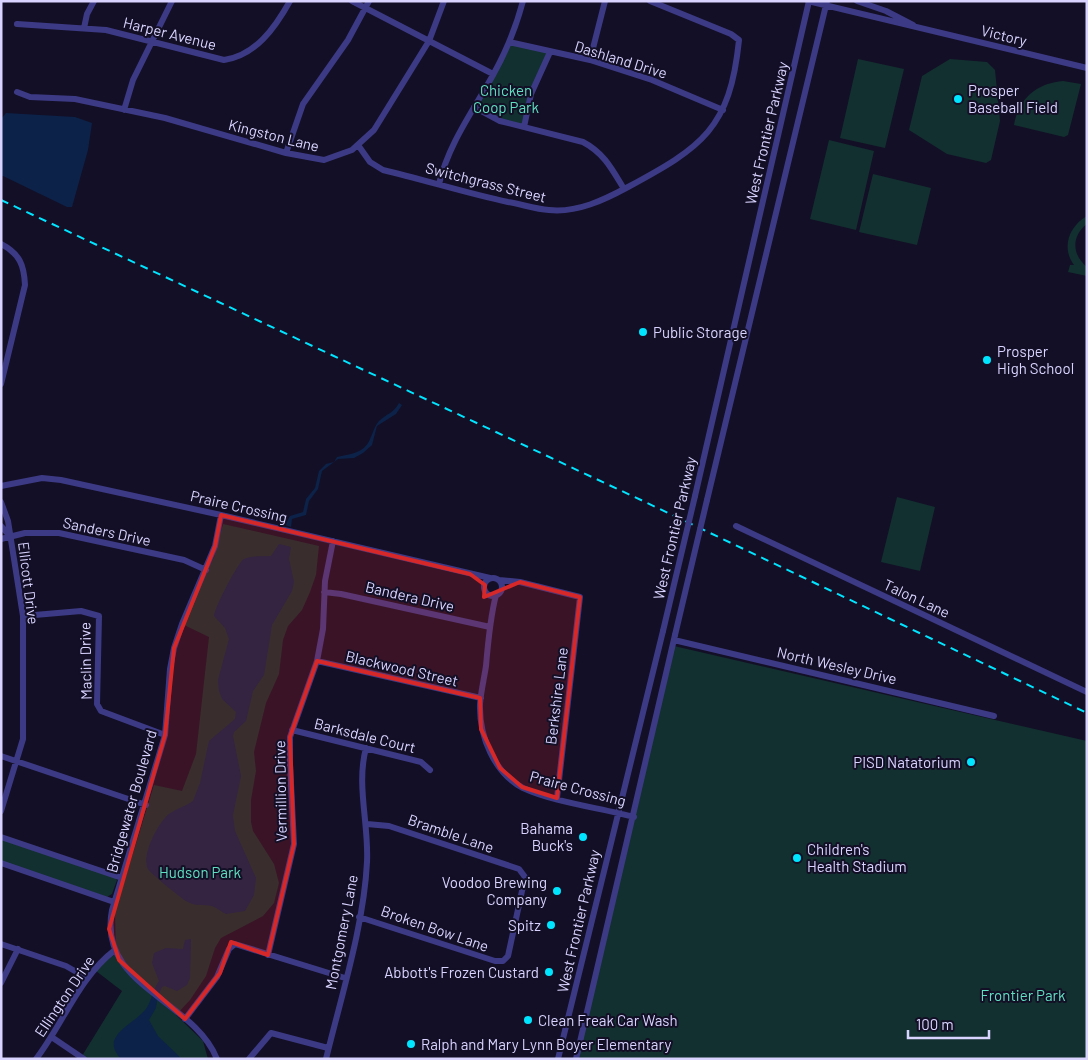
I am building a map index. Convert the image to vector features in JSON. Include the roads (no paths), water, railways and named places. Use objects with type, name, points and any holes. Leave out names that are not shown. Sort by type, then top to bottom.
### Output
[{"type":"street","points":[[84,28],[87,14],[94,1]]},
{"type":"street","points":[[124,110],[133,80],[172,1]]},
{"type":"street","name":"Harper Avenue","points":[[16,24],[84,28],[121,33],[224,60],[239,58],[259,43],[290,1]]},
{"type":"street","points":[[352,1],[493,74]]},
{"type":"street","points":[[286,153],[303,104],[348,40],[369,1]]},
{"type":"street","name":"Kingston Lane","points":[[17,92],[30,97],[62,97],[165,118],[286,153],[324,160],[352,150],[374,130],[429,41],[444,1]]},
{"type":"street","points":[[439,184],[444,161],[509,42],[524,1]]},
{"type":"street","points":[[590,60],[605,1]]},
{"type":"street","points":[[650,1],[664,3]]},
{"type":"street","name":"Victory","points":[[809,1],[1087,68]]},
{"type":"street","name":"West Frontier Parkway","points":[[558,1059],[617,812],[663,631],[809,1]]},
{"type":"street","name":"Victory","points":[[857,1],[886,11],[916,26]]},
{"type":"street","name":"Switchgrass Street","points":[[358,145],[370,162],[383,170],[550,211],[582,208],[624,189],[686,154],[708,133],[723,110],[732,89],[739,40],[731,34],[664,3]]},
{"type":"street","name":"West Frontier Parkway","points":[[576,1059],[826,4]]},
{"type":"street","name":"Dashland Drive","points":[[509,42],[590,60],[652,80],[723,110]]},
{"type":"street","points":[[524,127],[531,94],[550,52]]},
{"type":"street","points":[[474,107],[500,121],[583,142],[594,148],[606,159],[624,189]]},
{"type":"street","points":[[1,244],[13,250],[21,260],[25,285],[4,362],[1,384]]},
{"type":"street","name":"Praire Crossing","points":[[1,486],[42,478],[61,480],[221,515],[490,578]]},
{"type":"street","name":"Ellicott Drive","points":[[1,502],[10,536],[23,616],[23,739],[18,761],[1,811]]},
{"type":"street","name":"Bridgewater Boulevard","points":[[217,1059],[205,1036],[146,986],[119,960],[109,929],[114,902],[146,805],[165,735],[170,669],[174,648],[182,624],[206,570],[221,515]]},
{"type":"street","name":"Ellicott Drive","points":[[1,526],[10,536]]},
{"type":"street","name":"Talon Lane","points":[[736,526],[1087,692]]},
{"type":"street","name":"Sanders Drive","points":[[1,539],[10,536],[59,533],[184,560],[206,570]]},
{"type":"street","name":"Vermillion Drive","points":[[268,954],[294,844],[290,764],[292,730],[317,661],[324,629],[324,592],[333,541]]},
{"type":"street","name":"Praire Crossing","points":[[470,574],[485,585]]},
{"type":"street","points":[[490,578],[520,582],[498,592],[488,593],[485,585],[490,578]]},
{"type":"street","points":[[498,592],[502,584],[499,580]]},
{"type":"street","name":"Berkshire Lane","points":[[520,582],[580,598],[556,798]]},
{"type":"street","name":"Bandera Drive","points":[[324,592],[490,626]]},
{"type":"street","name":"Praire Crossing","points":[[498,592],[491,615],[481,698],[481,729],[489,750],[500,768],[522,787],[556,798],[634,816]]},
{"type":"street","name":"Praire Crossing","points":[[488,593],[491,615]]},
{"type":"street","name":"Maclin Drive","points":[[23,616],[81,611],[98,616],[98,704],[101,711],[165,735]]},
{"type":"street","name":"North Wesley Drive","points":[[675,637],[994,716]]},
{"type":"street","name":"Blackwood Street","points":[[317,661],[481,698]]},
{"type":"street","name":"Barksdale Court","points":[[292,730],[421,762],[430,770]]},
{"type":"street","name":"Montgomery Lane","points":[[326,1059],[359,916],[367,861],[362,771],[366,748]]},
{"type":"street","points":[[1,756],[146,805]]},
{"type":"street","name":"Bramble Lane","points":[[366,824],[388,826],[519,869],[524,874],[525,882],[508,956],[503,961]]},
{"type":"street","points":[[1,837],[122,878]]},
{"type":"street","points":[[1,864],[114,902]]},
{"type":"street","name":"Broken Bow Lane","points":[[359,916],[495,961],[503,961]]},
{"type":"street","points":[[1,944],[66,966],[87,978]]},
{"type":"street","points":[[185,1018],[217,977],[232,945],[238,945],[345,978]]},
{"type":"street","points":[[1,983],[18,949]]},
{"type":"street","name":"Ellington Drive","points":[[36,1059],[53,1038],[87,978],[101,961],[115,950]]},
{"type":"street","points":[[249,1059],[271,1033],[328,1048]]},
{"type":"street","points":[[53,1038],[84,1059]]},
{"type":"water","points":[[6,113],[75,117],[92,123],[88,150],[72,207],[67,207],[1,175],[1,119]]},
{"type":"water","points":[[399,403],[402,405],[396,414],[377,426],[372,445],[363,453],[354,458],[338,459],[334,462],[337,457],[364,448],[379,421]]},
{"type":"water","points":[[334,462],[322,471],[318,489],[309,501],[306,515],[292,519],[291,527],[285,525],[290,516],[303,512],[306,499],[315,488],[319,471],[326,464]]},
{"type":"water","points":[[279,544],[291,547],[289,559],[294,582],[292,591],[272,625],[264,675],[253,691],[246,721],[234,732],[233,736],[241,776],[233,815],[235,831],[256,878],[254,895],[245,911],[226,914],[212,906],[193,904],[183,899],[148,869],[146,863],[147,856],[152,840],[165,818],[193,801],[200,783],[209,741],[235,719],[236,712],[222,699],[219,691],[218,680],[229,639],[225,628],[214,616],[215,612],[241,562],[247,558],[271,556]]},
{"type":"water","points":[[191,939],[190,978],[187,985],[177,991],[165,986],[162,987],[156,1008],[149,1020],[158,1036],[182,1059],[121,1059],[115,1051],[116,1037],[120,1031],[146,1009],[159,981],[152,963],[154,953],[166,948],[183,949],[185,940]]},
{"type":"railway","points":[[1,200],[641,500],[1087,713]]},
{"type":"place","name":"Prosper Baseball Field","points":[[958,99]]},
{"type":"place","name":"Public Storage","points":[[643,332]]},
{"type":"place","name":"Prosper High School","points":[[987,360]]},
{"type":"place","name":"PISD Natatorium","points":[[971,762]]},
{"type":"place","name":"Bahama Buck's","points":[[583,837]]},
{"type":"place","name":"Children's Health Stadium","points":[[797,858]]},
{"type":"place","name":"Voodoo Brewing Company","points":[[557,891]]},
{"type":"place","name":"Spitz","points":[[551,925]]},
{"type":"place","name":"Abbott's Frozen Custard","points":[[549,972]]},
{"type":"place","name":"Clean Freak Car Wash","points":[[528,1020]]},
{"type":"place","name":"Ralph and Mary Lynn Boyer Elementary","points":[[411,1044]]},
{"type":"park label","name":"Chicken Coop Park","points":[[506,98]]},
{"type":"park label","name":"Hudson Park","points":[[200,872]]},
{"type":"park label","name":"Frontier Park","points":[[1023,995]]}]
